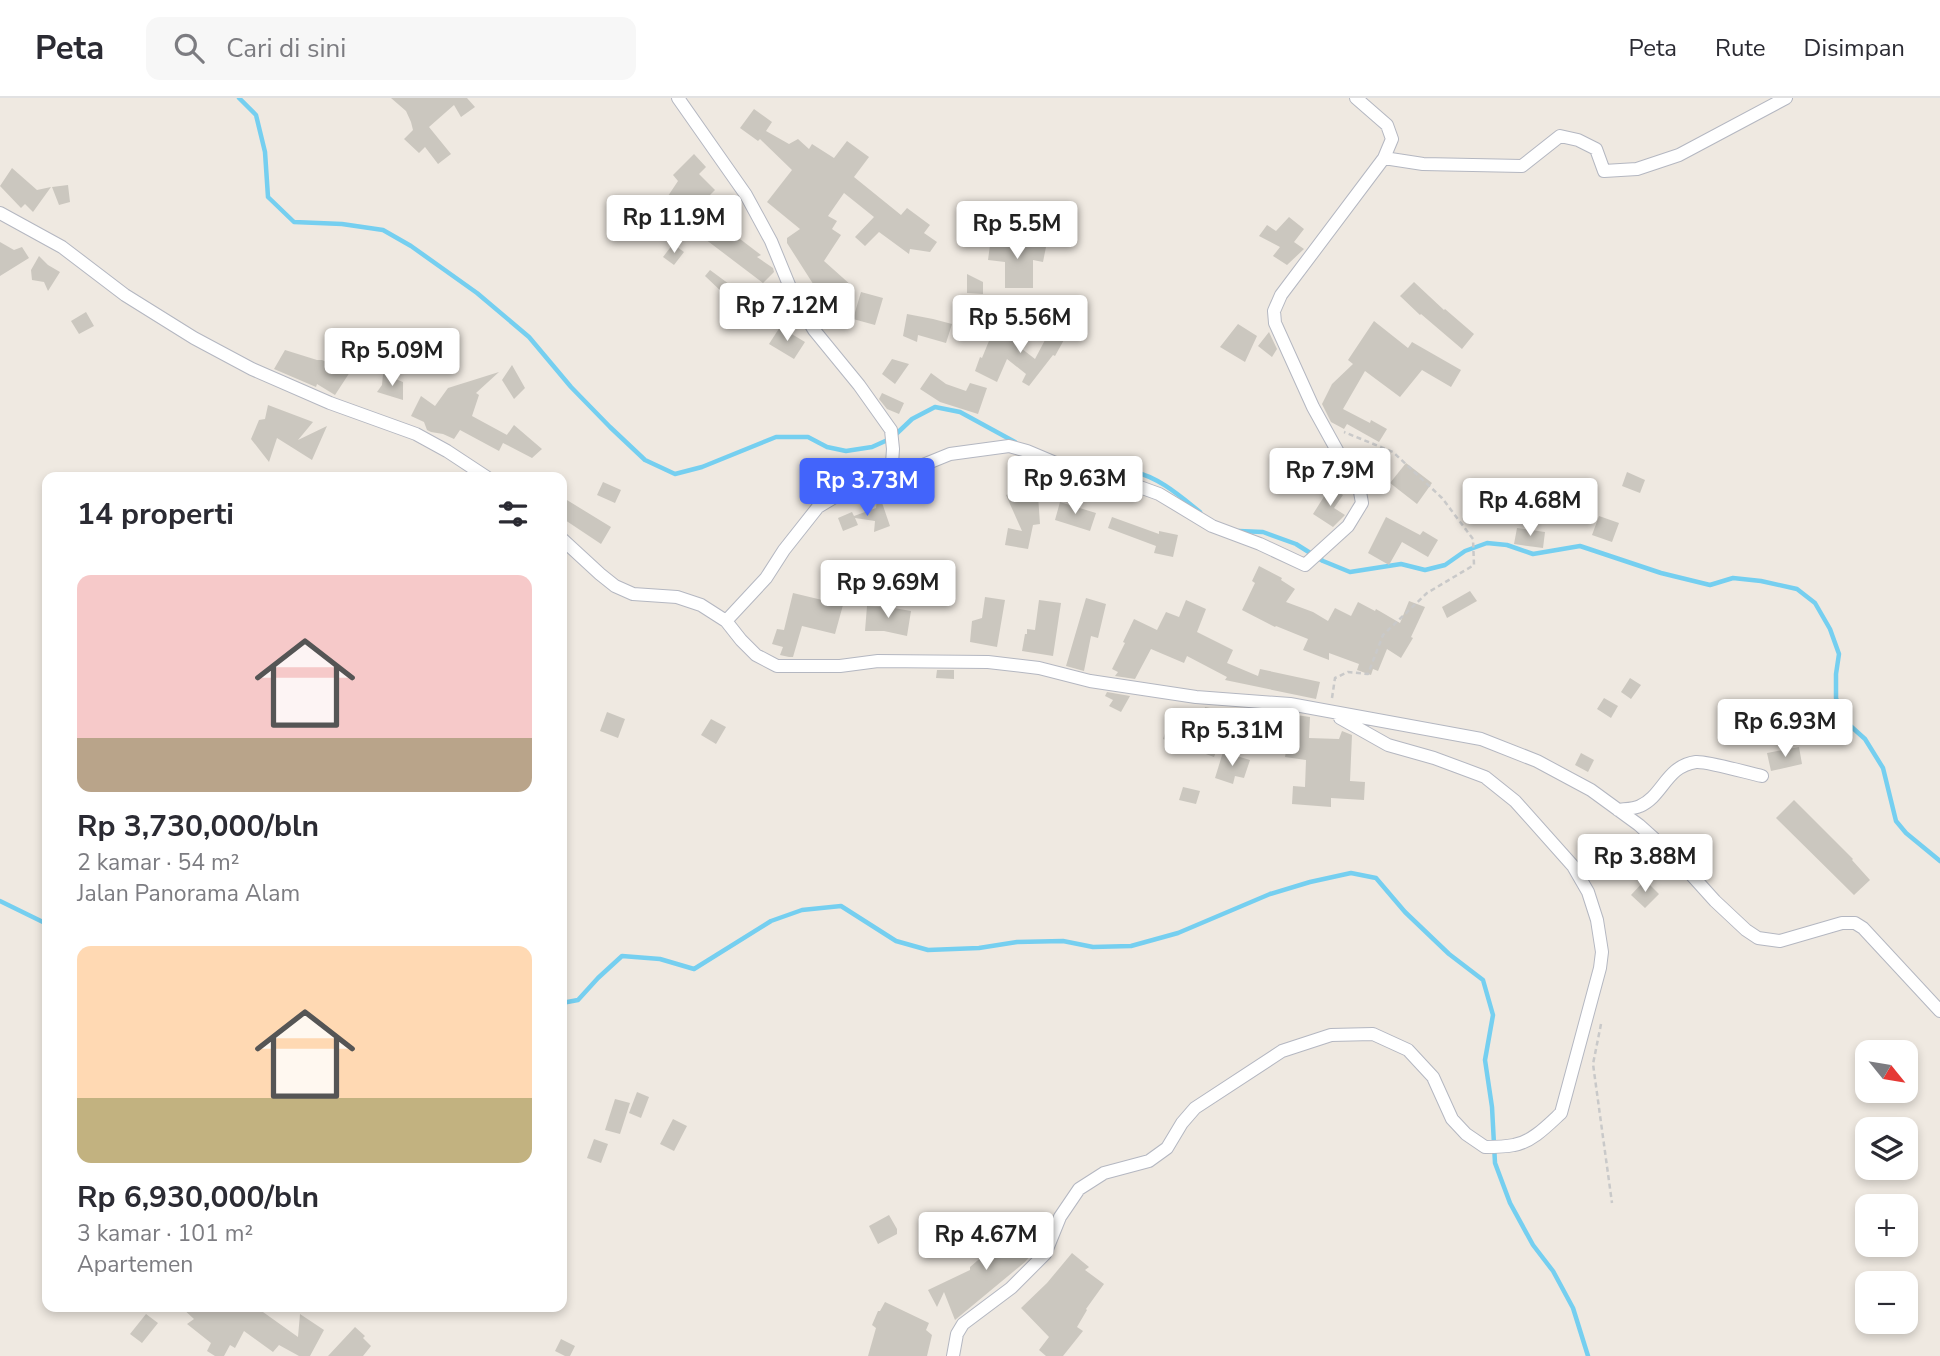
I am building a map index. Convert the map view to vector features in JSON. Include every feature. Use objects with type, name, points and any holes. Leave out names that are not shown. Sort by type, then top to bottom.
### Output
[{"type":"street","points":[[678,98],[746,195],[771,241],[794,297],[814,330],[891,430],[891,478]]},
{"type":"street","points":[[726,621],[766,578],[818,507],[838,495],[891,478],[950,454],[1009,446],[1065,467],[1159,494],[1212,526],[1305,565],[1348,526],[1362,503],[1360,492],[1322,423],[1275,323],[1274,311],[1280,295],[1384,158],[1392,139],[1387,125],[1356,98]]},
{"type":"street","points":[[1384,158],[1423,164],[1522,166],[1560,136],[1578,140],[1596,149],[1604,171],[1637,169],[1679,155],[1786,98]]},
{"type":"street","points":[[0,213],[62,247],[125,295],[229,357],[330,403],[416,434],[479,472]]},
{"type":"street","points":[[567,544],[615,586],[633,594],[677,597],[701,604],[726,621],[756,655],[777,666],[988,662],[1039,668],[1090,681],[1196,697],[1290,704],[1481,738],[1537,761],[1591,790],[1639,825],[1678,860],[1715,901],[1758,938],[1780,942],[1842,923],[1855,923],[1863,928],[1940,1011]]},
{"type":"street","points":[[953,1356],[957,1334],[962,1324],[1010,1288],[1045,1254],[1060,1217],[1079,1189],[1104,1173],[1149,1161],[1167,1148],[1195,1108],[1282,1051],[1331,1035],[1373,1034],[1408,1050],[1433,1077],[1452,1119],[1466,1134],[1485,1147],[1516,1145],[1545,1128],[1561,1113],[1602,952],[1597,920],[1588,892],[1573,866],[1515,801],[1485,777],[1388,744],[1330,712]]},
{"type":"street","points":[[1618,810],[1639,807],[1646,803],[1672,773],[1698,762],[1762,776]]},
{"type":"path","points":[[1322,423],[1393,452],[1442,498],[1473,539],[1474,559],[1474,565],[1427,593],[1383,635],[1368,674],[1348,672],[1335,678],[1330,712]]},
{"type":"path","points":[[1603,1013],[1593,1065],[1612,1203]]},
{"type":"building","points":[[391,98],[467,98],[475,107],[461,117],[454,105],[429,127],[451,154],[438,164],[425,147],[419,153],[404,139],[413,130],[411,122],[406,111]]},
{"type":"building","points":[[754,109],[772,122],[766,131],[789,144],[798,139],[809,149],[812,144],[834,158],[847,141],[869,157],[854,177],[901,215],[907,208],[930,225],[924,233],[937,242],[930,252],[910,249],[909,254],[879,232],[865,246],[855,237],[874,217],[844,193],[828,216],[837,221],[832,229],[841,235],[824,261],[852,286],[840,300],[831,292],[824,301],[787,243],[787,238],[800,229],[767,202],[792,170],[760,139],[758,141],[740,128]]},
{"type":"building","points":[[694,154],[706,167],[699,174],[715,190],[698,207],[761,255],[757,257],[773,268],[774,272],[763,283],[705,239],[707,233],[662,205],[678,181],[673,175]]},
{"type":"building","points":[[12,168],[37,190],[51,187],[33,212],[25,204],[21,208],[0,186]]},
{"type":"building","points":[[68,185],[70,202],[59,205],[52,187]]},
{"type":"building","points":[[1289,217],[1304,229],[1294,242],[1304,249],[1287,265],[1273,256],[1280,247],[1259,236],[1267,225],[1276,231]]},
{"type":"building","points":[[991,238],[1046,247],[1043,262],[1033,260],[1033,288],[1005,288],[1005,262],[988,260]]},
{"type":"building","points":[[0,242],[14,250],[22,247],[29,258],[0,276]]},
{"type":"building","points":[[673,244],[684,252],[674,265],[663,257]]},
{"type":"building","points":[[39,256],[60,272],[48,291],[44,282],[32,280],[31,270]]},
{"type":"building","points":[[710,270],[748,298],[756,287],[789,314],[778,327],[751,305],[744,313],[705,276]]},
{"type":"building","points":[[967,274],[983,282],[983,294],[967,293]]},
{"type":"building","points":[[1414,282],[1474,334],[1462,349],[1400,296]]},
{"type":"building","points":[[861,292],[883,298],[875,325],[853,319]]},
{"type":"building","points":[[86,312],[94,326],[79,334],[71,321]]},
{"type":"building","points":[[907,314],[952,324],[946,343],[918,335],[917,342],[903,336]]},
{"type":"building","points":[[1055,321],[1070,329],[1055,356],[1053,355],[1029,386],[1022,382],[1026,374],[1007,359],[997,382],[975,371],[993,331],[1014,340],[1013,342],[1035,359]]},
{"type":"building","points":[[1374,321],[1408,348],[1412,342],[1461,370],[1451,387],[1422,370],[1400,397],[1365,371],[1343,409],[1387,429],[1379,442],[1347,424],[1344,429],[1331,422],[1322,404],[1332,384],[1353,364],[1348,360]]},
{"type":"building","points":[[1238,324],[1257,336],[1245,362],[1220,347]]},
{"type":"building","points":[[780,327],[805,342],[794,359],[769,344]]},
{"type":"building","points":[[1269,332],[1277,349],[1272,357],[1258,346]]},
{"type":"building","points":[[285,350],[322,360],[350,372],[335,395],[317,384],[316,387],[274,369]]},
{"type":"building","points":[[892,359],[909,364],[895,384],[882,374]]},
{"type":"building","points":[[512,365],[525,388],[514,399],[502,380]]},
{"type":"building","points":[[499,372],[476,393],[479,395],[472,416],[507,435],[514,425],[542,449],[532,458],[503,443],[499,451],[460,430],[454,439],[431,432],[427,430],[424,422],[411,416],[421,396],[435,406],[448,388]]},
{"type":"building","points":[[931,373],[946,384],[966,391],[970,383],[987,388],[978,414],[940,402],[920,389]]},
{"type":"building","points":[[383,374],[403,382],[403,400],[377,392],[382,385]]},
{"type":"building","points":[[882,393],[904,403],[899,414],[887,409],[879,399]]},
{"type":"building","points":[[268,405],[313,422],[298,440],[327,426],[312,460],[277,438],[269,462],[251,439],[259,420],[265,419]]},
{"type":"building","points":[[1406,463],[1432,483],[1417,504],[1390,483]]},
{"type":"building","points":[[1627,472],[1645,480],[1640,493],[1622,486]]},
{"type":"building","points":[[1037,481],[1040,524],[1033,525],[1028,549],[1005,545],[1008,528],[1022,531],[1006,495]]},
{"type":"building","points":[[603,482],[621,490],[615,503],[597,495]]},
{"type":"building","points":[[1330,487],[1343,495],[1334,508],[1345,515],[1333,527],[1313,514]]},
{"type":"building","points":[[878,491],[890,526],[874,532],[875,521],[855,518],[858,525],[843,531],[838,518],[852,512],[854,516],[876,508]]},
{"type":"building","points":[[567,500],[611,527],[601,544],[567,521]]},
{"type":"building","points":[[1060,502],[1096,513],[1090,531],[1055,520]]},
{"type":"building","points":[[1599,516],[1619,523],[1612,542],[1592,535]]},
{"type":"building","points":[[1112,517],[1159,534],[1159,531],[1178,535],[1173,557],[1154,553],[1156,546],[1108,528]]},
{"type":"building","points":[[1386,517],[1420,535],[1423,531],[1438,540],[1428,557],[1402,542],[1389,565],[1368,553]]},
{"type":"building","points":[[1517,528],[1545,532],[1543,548],[1514,544]]},
{"type":"building","points":[[1259,566],[1282,578],[1281,580],[1295,589],[1286,602],[1328,621],[1335,608],[1351,616],[1358,602],[1400,623],[1409,601],[1425,607],[1411,637],[1413,638],[1401,658],[1387,649],[1378,671],[1373,669],[1371,675],[1357,670],[1359,664],[1329,653],[1329,660],[1303,650],[1308,639],[1275,627],[1242,610],[1255,583],[1252,581]]},
{"type":"building","points":[[1470,591],[1477,601],[1447,618],[1442,607]]},
{"type":"building","points":[[793,593],[843,605],[835,634],[802,626],[793,657],[789,657],[780,655],[783,647],[772,644],[777,629],[784,630]]},
{"type":"building","points":[[985,597],[1005,600],[997,647],[970,642],[972,621],[982,618]]},
{"type":"building","points":[[1086,598],[1106,604],[1098,638],[1091,636],[1084,671],[1066,666]]},
{"type":"building","points":[[1039,600],[1061,603],[1053,656],[1022,651],[1027,629],[1035,630]]},
{"type":"building","points":[[1186,600],[1206,609],[1197,632],[1233,650],[1227,663],[1258,676],[1260,669],[1320,682],[1316,699],[1225,680],[1227,677],[1187,656],[1184,663],[1151,649],[1135,679],[1115,676],[1118,672],[1112,669],[1134,619],[1157,630],[1166,612],[1179,617]]},
{"type":"building","points":[[867,606],[911,611],[907,636],[884,631],[865,631]]},
{"type":"building","points":[[937,670],[954,670],[954,679],[936,678]]},
{"type":"building","points":[[1630,678],[1641,685],[1631,699],[1621,692]]},
{"type":"building","points":[[1107,692],[1130,696],[1121,712],[1109,706],[1113,700],[1105,696]]},
{"type":"building","points":[[1604,698],[1618,706],[1611,718],[1597,709]]},
{"type":"building","points":[[1205,707],[1293,724],[1296,715],[1310,717],[1309,738],[1339,739],[1342,731],[1352,735],[1350,781],[1365,782],[1364,800],[1331,798],[1331,807],[1292,804],[1293,786],[1305,787],[1306,760],[1285,757],[1289,733],[1261,732],[1227,724],[1214,757],[1192,749],[1191,753],[1174,749],[1175,743],[1163,739],[1166,730],[1199,739]]},
{"type":"building","points":[[607,712],[625,719],[618,738],[600,731]]},
{"type":"building","points":[[711,719],[726,727],[716,744],[701,735]]},
{"type":"building","points":[[1799,747],[1802,764],[1771,771],[1767,753]]},
{"type":"building","points":[[1223,752],[1250,760],[1244,778],[1235,776],[1233,784],[1215,778]]},
{"type":"building","points":[[1581,753],[1594,760],[1588,772],[1575,765]]},
{"type":"building","points":[[1183,787],[1200,791],[1196,804],[1179,800]]},
{"type":"building","points":[[1794,800],[1853,859],[1870,880],[1854,895],[1776,818]]},
{"type":"building","points":[[1645,880],[1659,894],[1645,908],[1631,895]]},
{"type":"building","points":[[637,1092],[649,1097],[641,1118],[629,1113]]},
{"type":"building","points":[[615,1099],[630,1103],[620,1134],[605,1130]]},
{"type":"building","points":[[673,1119],[687,1126],[674,1151],[660,1144]]},
{"type":"building","points":[[594,1139],[608,1144],[601,1163],[587,1158]]},
{"type":"building","points":[[889,1215],[897,1234],[878,1244],[869,1226]]},
{"type":"building","points":[[1020,1224],[1038,1247],[1025,1262],[955,1320],[944,1292],[937,1307],[928,1290],[970,1270],[970,1267]]},
{"type":"building","points":[[1072,1253],[1089,1267],[1085,1270],[1104,1284],[1077,1327],[1083,1331],[1063,1356],[1046,1356],[1039,1350],[1049,1337],[1021,1308]]},
{"type":"building","points":[[885,1302],[929,1323],[926,1330],[932,1335],[927,1356],[868,1356],[876,1328],[872,1325]]},
{"type":"building","points":[[186,1312],[263,1312],[298,1337],[300,1314],[324,1330],[310,1356],[299,1356],[279,1345],[273,1352],[244,1331],[235,1348],[230,1345],[224,1356],[215,1356],[207,1351],[211,1343],[187,1324],[194,1319]]},
{"type":"building","points":[[146,1314],[158,1323],[142,1343],[130,1334]]},
{"type":"building","points":[[355,1327],[371,1346],[363,1356],[328,1356]]},
{"type":"building","points":[[561,1339],[575,1346],[570,1356],[555,1351]]},
{"type":"waterway","points":[[239,98],[256,115],[265,152],[268,197],[294,222],[342,224],[383,230],[411,246],[477,293],[529,337],[571,387],[645,460],[675,474],[702,467],[776,437],[808,437],[827,447],[846,451],[872,447],[892,438],[912,419],[935,407],[960,412],[1015,442]]},
{"type":"waterway","points":[[1095,470],[1119,469],[1152,478],[1200,512]]},
{"type":"waterway","points":[[1239,531],[1263,532],[1296,544],[1323,561],[1350,572],[1401,564],[1425,570],[1445,565],[1465,551],[1487,543],[1507,545],[1533,554],[1580,546],[1661,573],[1710,585],[1733,578],[1797,589],[1815,603],[1830,629],[1839,654],[1836,698],[1845,721],[1865,739],[1883,768],[1896,821],[1906,833],[1940,861]]},
{"type":"waterway","points":[[567,1002],[578,1000],[622,956],[660,959],[694,969],[771,921],[802,910],[841,906],[896,941],[928,950],[1063,941],[1093,947],[1131,946],[1178,933],[1270,894],[1310,882],[1351,873],[1376,878],[1405,912],[1449,954],[1483,980],[1493,1015],[1485,1060],[1492,1107],[1495,1163],[1510,1203],[1573,1308],[1588,1356]]},
{"type":"waterway","points":[[0,901],[42,922]]}]
